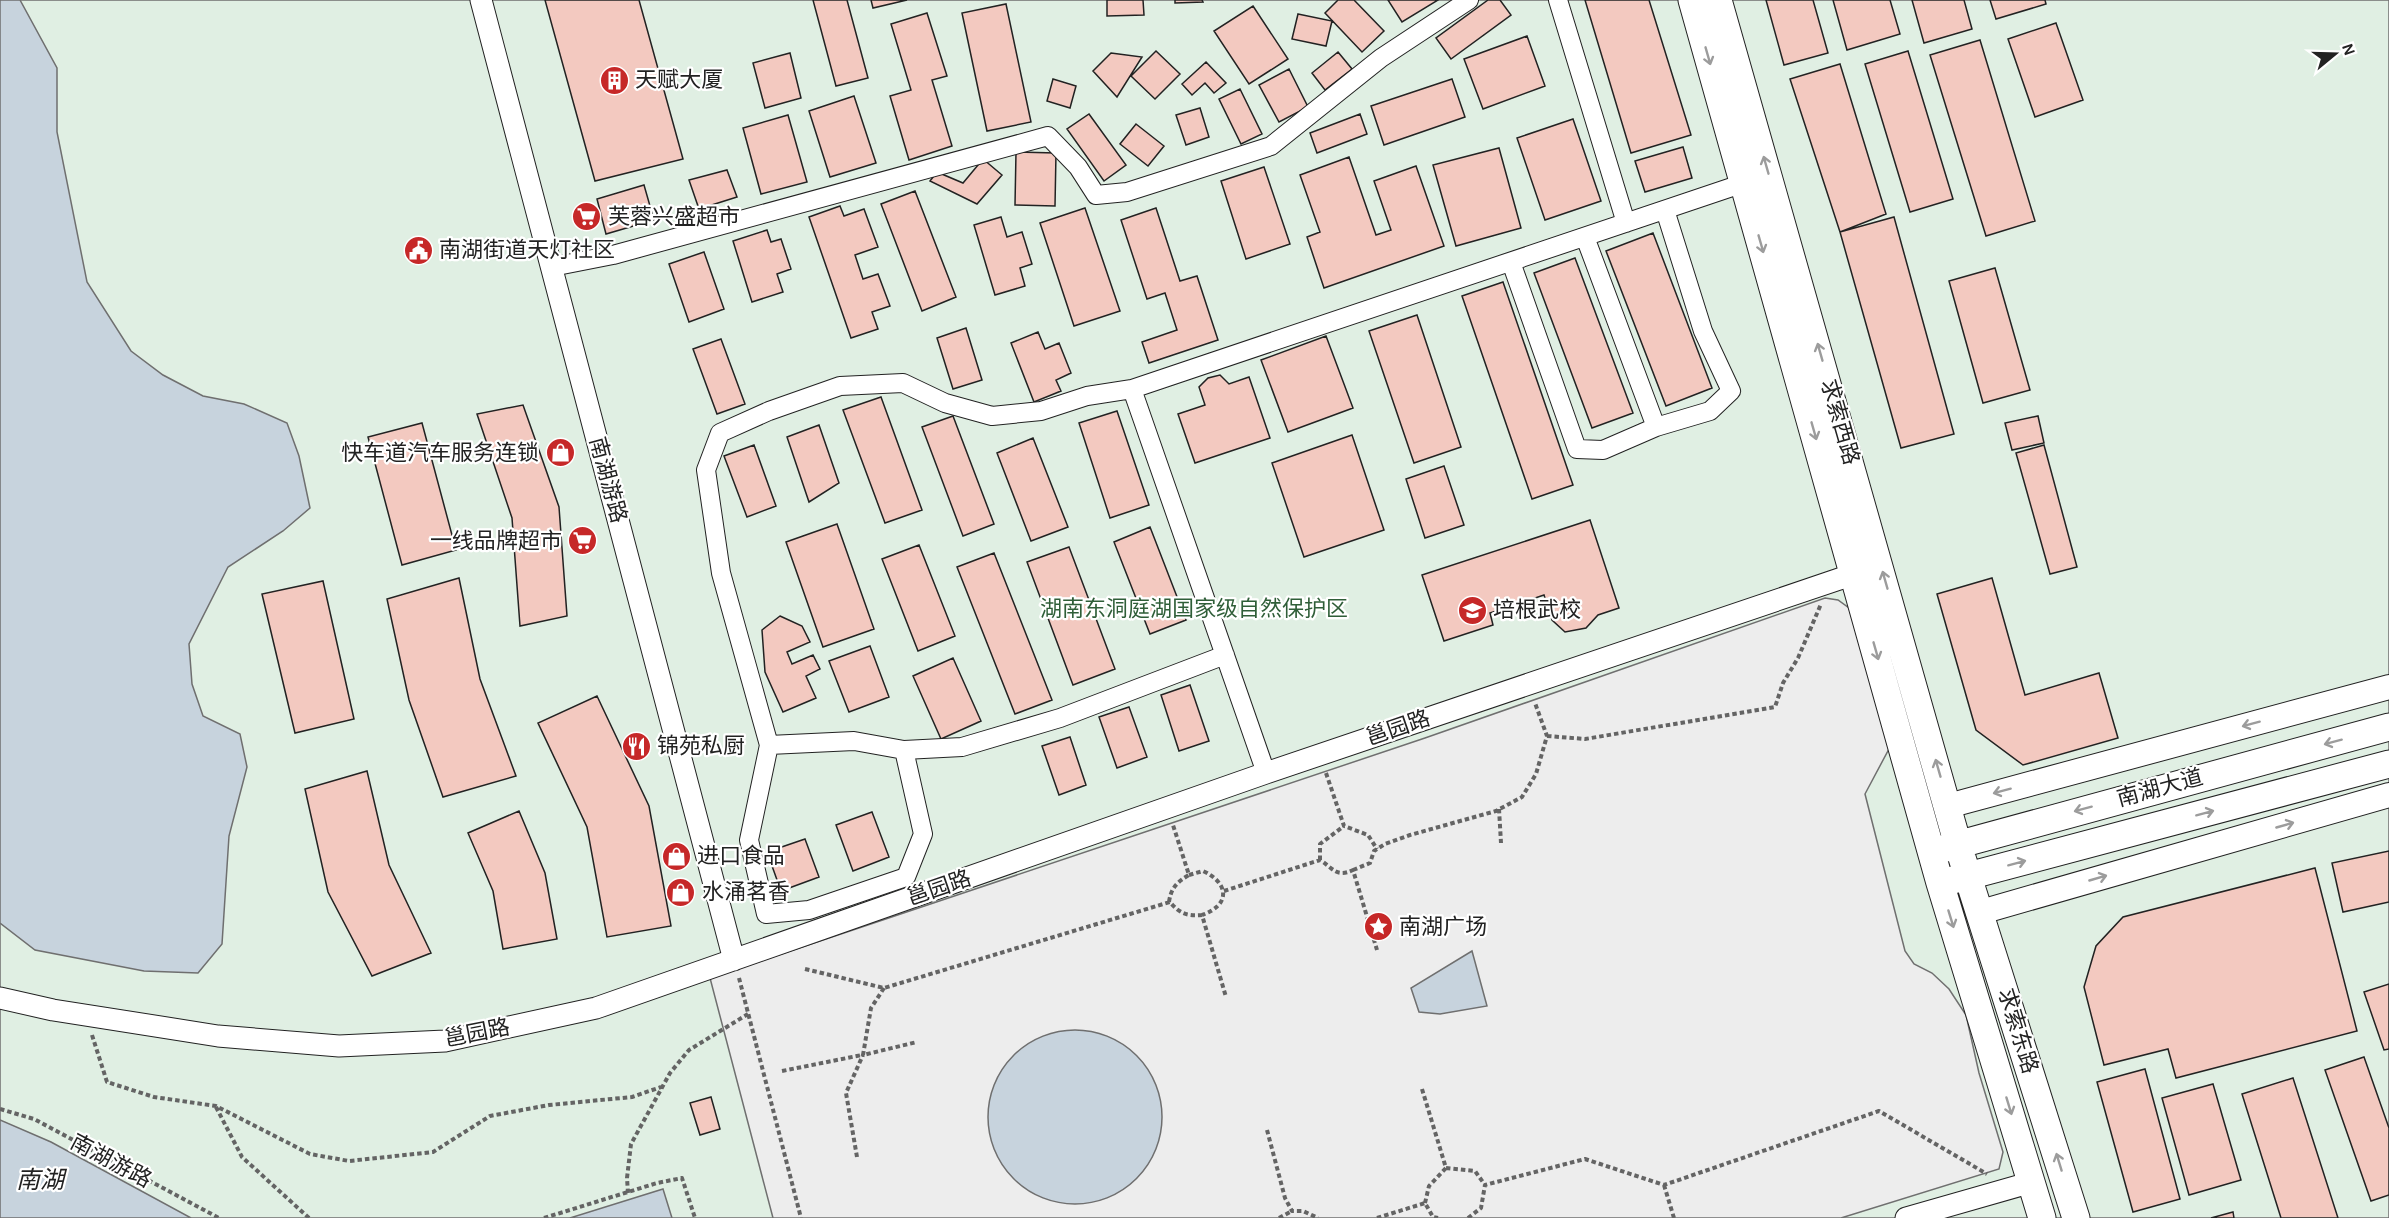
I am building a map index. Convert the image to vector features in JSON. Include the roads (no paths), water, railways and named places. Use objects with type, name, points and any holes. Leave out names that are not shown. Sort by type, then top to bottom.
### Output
[{"type":"main road","name":"求索西路","points":[[1692,0],[1744,183],[1843,578],[1932,852],[2022,1185]]},
{"type":"main road","name":"求索西路","points":[[1718,0],[1958,844]]},
{"type":"main road","points":[[1948,806],[2389,687]]},
{"type":"main road","name":"南湖大道","points":[[1932,852],[2389,726]]},
{"type":"main road","name":"南湖大道","points":[[1940,883],[2389,764]]},
{"type":"main road","points":[[1981,912],[2389,795]]},
{"type":"main road","name":"求索东路","points":[[1958,844],[1970,876],[2076,1218]]},
{"type":"main road","points":[[2022,1185],[2042,1218]]},
{"type":"street","name":"南湖游路","points":[[481,0],[734,960]]},
{"type":"street","points":[[552,267],[613,255],[1048,136],[1078,167],[1096,195],[1127,192],[1271,146],[1381,58],[1469,0]]},
{"type":"street","points":[[1558,0],[1626,223]]},
{"type":"street","points":[[904,750],[923,834],[906,877],[809,910],[766,914],[749,840],[768,745],[720,573],[706,470],[720,433],[769,411],[840,386],[903,382],[945,403],[992,416],[1041,411],[1087,396],[1132,389],[1744,183]]},
{"type":"street","points":[[1511,262],[1577,449],[1603,450],[1656,427],[1710,411],[1731,391],[1703,331],[1665,210]]},
{"type":"street","points":[[1585,237],[1656,427]]},
{"type":"street","points":[[1132,389],[1266,773]]},
{"type":"street","name":"邕园路","points":[[0,998],[86,1015],[218,1036],[339,1046],[445,1041],[596,1008],[1320,754],[1843,578]]},
{"type":"street","points":[[768,745],[855,741],[904,750],[962,747],[1060,718],[1225,655]]},
{"type":"street","points":[[1906,1218],[2022,1185]]},
{"type":"water","points":[[0,0],[20,0],[57,68],[57,132],[87,282],[131,351],[163,375],[203,396],[244,404],[287,423],[299,456],[310,508],[283,531],[228,567],[189,644],[192,684],[203,716],[240,734],[247,767],[229,836],[222,944],[198,973],[144,971],[35,950],[0,923]]},
{"type":"water","points":[[1472,951],[1487,1006],[1440,1014],[1419,1012],[1411,988]]},
{"type":"water","points":[[1075,1030],[1092,1031],[1108,1036],[1124,1044],[1137,1055],[1148,1068],[1156,1084],[1161,1100],[1161,1134],[1156,1150],[1148,1166],[1137,1179],[1124,1190],[1108,1198],[1092,1203],[1075,1204],[1058,1203],[1042,1198],[1026,1190],[1013,1179],[1002,1166],[994,1150],[989,1134],[988,1117],[989,1100],[994,1084],[1002,1068],[1013,1055],[1026,1044],[1042,1036],[1058,1031]]},
{"type":"water","name":"南湖","points":[[0,1120],[51,1142],[191,1218],[0,1218]]},
{"type":"water","points":[[663,1189],[672,1218],[570,1218]]},
{"type":"place","name":"天赋大厦","points":[[614,80]]},
{"type":"place","name":"芙蓉兴盛超市","points":[[587,217]]},
{"type":"place","name":"南湖街道天灯社区","points":[[418,250]]},
{"type":"place","name":"快车道汽车服务连锁","points":[[560,453]]},
{"type":"place","name":"一线品牌超市","points":[[583,541]]},
{"type":"place","name":"培根武校","points":[[1472,610]]},
{"type":"place","name":"锦苑私厨","points":[[636,746]]},
{"type":"place","name":"进口食品","points":[[676,856]]},
{"type":"place","name":"水涌茗香","points":[[681,892]]},
{"type":"place","name":"南湖广场","points":[[1378,927]]},
{"type":"park label","name":"湖南东洞庭湖国家级自然保护区","points":[[1194,609]]}]
